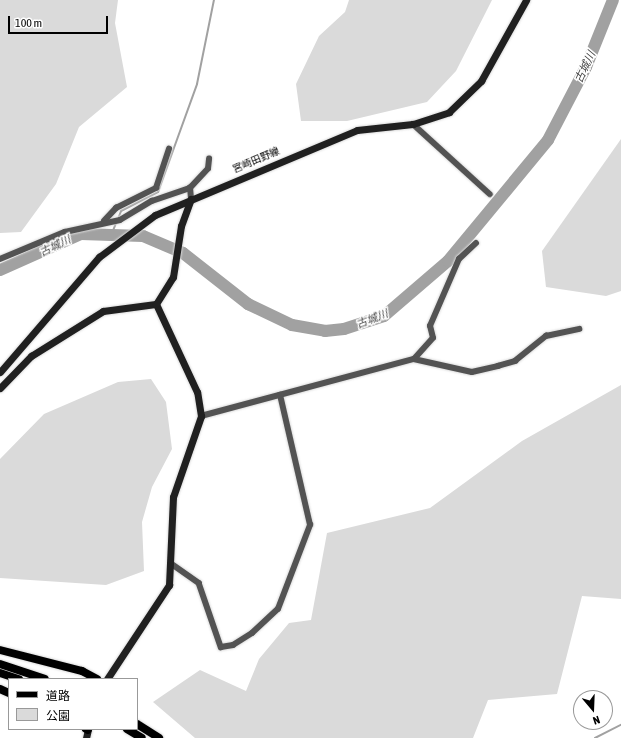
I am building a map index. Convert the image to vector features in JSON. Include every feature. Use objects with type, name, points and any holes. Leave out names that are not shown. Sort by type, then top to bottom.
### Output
[{"type":"main road","points":[[0,650],[82,671],[95,678]]},
{"type":"main road","points":[[0,664],[42,678]]},
{"type":"main road","points":[[0,673],[16,678]]},
{"type":"main road","points":[[138,725],[160,738]]},
{"type":"main road","points":[[129,730],[142,738]]},
{"type":"street","name":"宮崎田野線","points":[[0,372],[116,242],[135,228],[191,199],[357,130],[412,124],[449,112],[469,95],[481,81],[526,0]]},
{"type":"street","points":[[412,124],[490,194]]},
{"type":"street","points":[[104,221],[116,208],[156,188],[169,149]]},
{"type":"street","points":[[0,259],[66,232],[104,221],[120,220],[152,201],[190,188],[208,169],[209,158]]},
{"type":"street","points":[[156,304],[173,277],[178,239],[191,199],[190,188]]},
{"type":"street","points":[[414,359],[433,338],[430,326],[459,259],[476,243]]},
{"type":"street","points":[[0,388],[31,356],[103,311],[156,304]]},
{"type":"street","points":[[108,678],[161,601],[172,564],[173,497],[201,416],[197,392],[156,304]]},
{"type":"street","points":[[201,416],[414,359],[472,372],[515,361],[546,336],[579,329]]},
{"type":"street","points":[[172,564],[199,583],[221,647],[233,645],[252,633],[278,609],[310,525],[280,394]]},
{"type":"green space","points":[[0,0],[118,0],[115,23],[127,87],[79,127],[56,184],[21,232],[0,233]]},
{"type":"green space","points":[[349,0],[492,0],[456,71],[427,102],[347,121],[301,121],[296,84],[319,36],[345,12]]},
{"type":"green space","points":[[621,139],[621,291],[606,296],[546,287],[542,251]]},
{"type":"green space","points":[[151,379],[166,402],[172,449],[152,487],[142,522],[144,571],[106,585],[0,578],[0,459],[44,414],[118,382]]},
{"type":"green space","points":[[621,385],[621,599],[582,596],[557,694],[488,700],[473,738],[195,738],[153,702],[200,670],[246,691],[259,659],[289,623],[311,620],[327,533],[430,508],[522,441]]},
{"type":"waterway","points":[[118,219],[121,211],[158,192],[197,84],[214,0]]},
{"type":"waterway","name":"古城川","points":[[0,270],[81,234],[143,236],[183,253],[248,304],[292,325],[325,331],[344,329],[384,316],[448,261],[548,140],[586,67],[613,0]]},
{"type":"waterway","points":[[112,233],[116,223]]},
{"type":"waterway","points":[[595,738],[621,725]]}]
